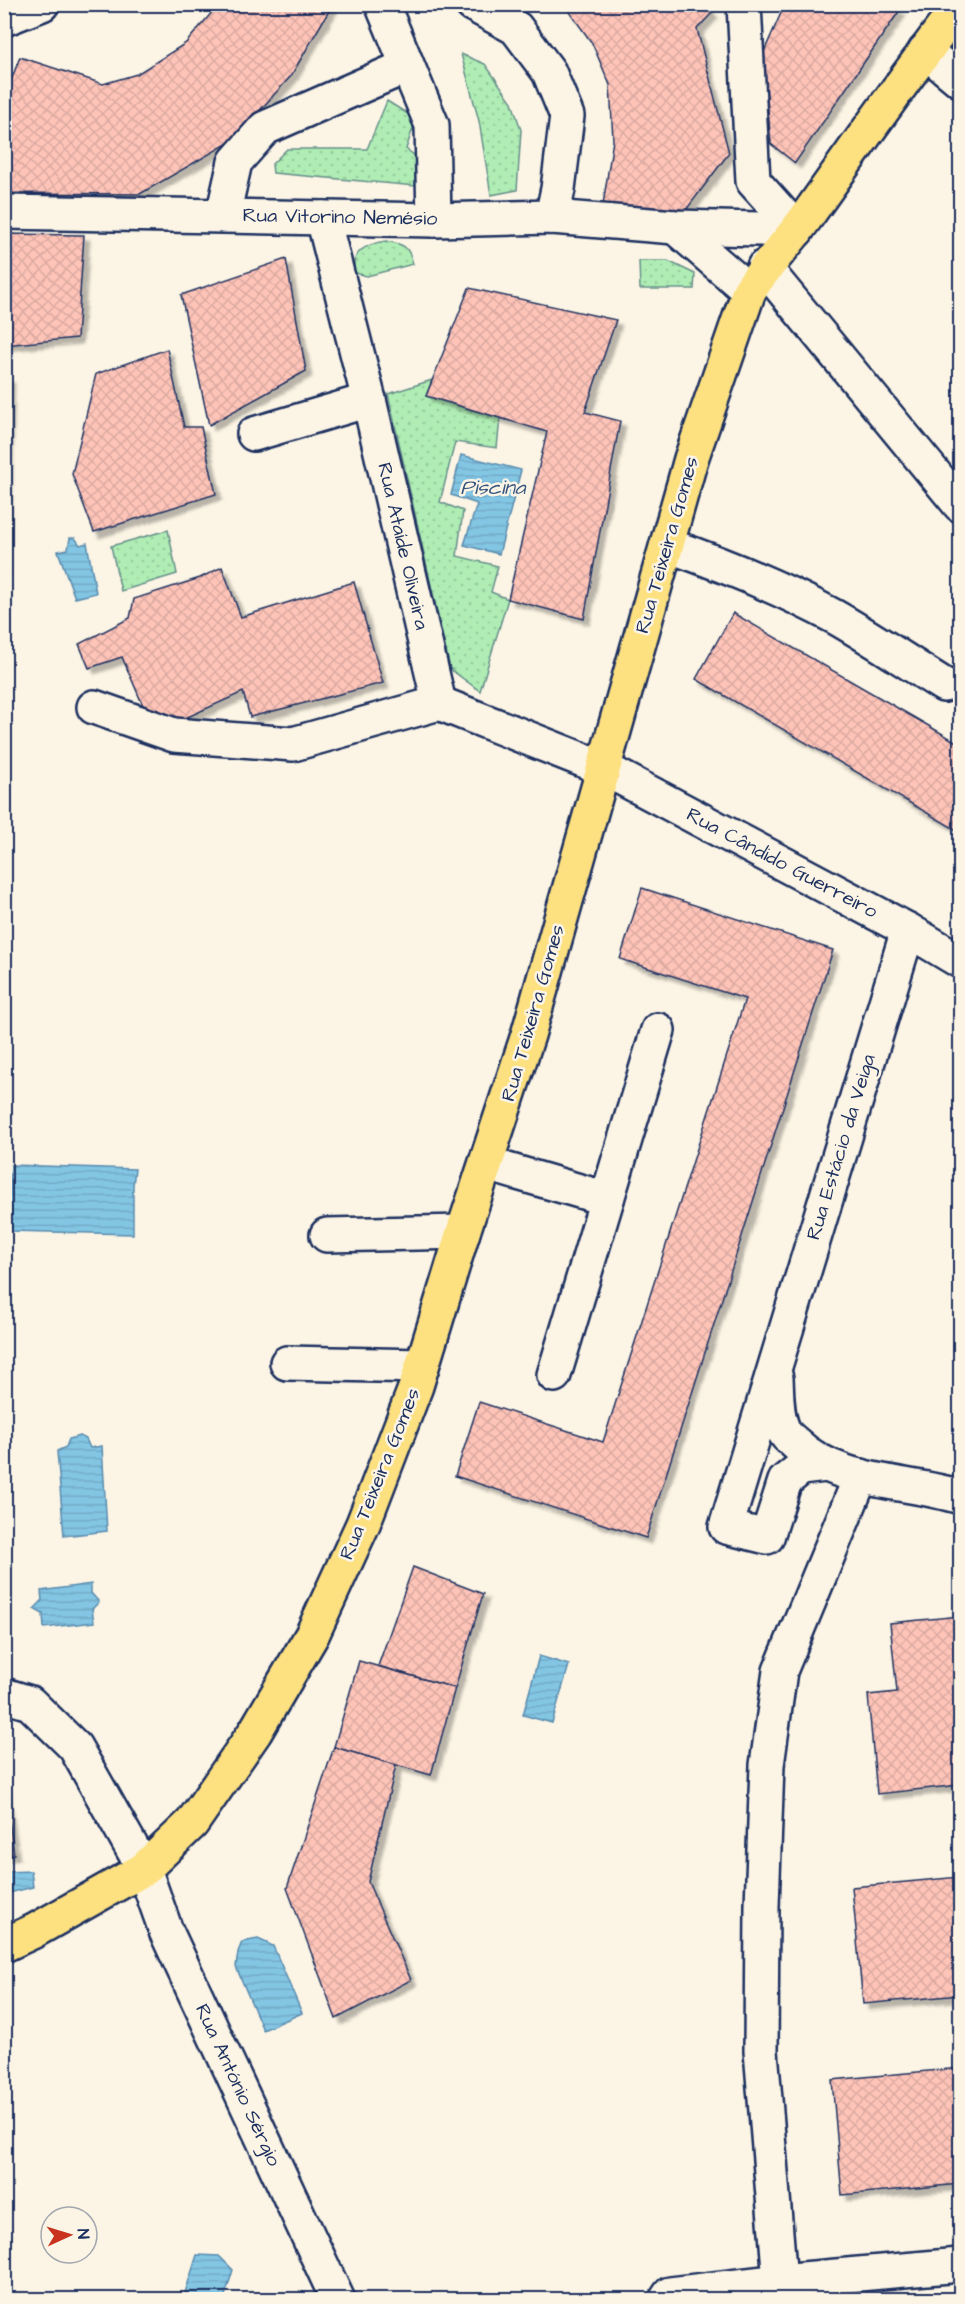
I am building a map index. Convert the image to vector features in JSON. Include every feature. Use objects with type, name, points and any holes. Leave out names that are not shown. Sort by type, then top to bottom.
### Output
[{"type":"main road","name":"Rua Teixeira Gomes","points":[[4,1945],[34,1931],[144,1869],[192,1823],[255,1732],[312,1635],[363,1524],[422,1366],[463,1232],[528,1035],[691,459],[757,279],[797,230],[960,5]]},
{"type":"street","points":[[4,19],[42,4]]},
{"type":"street","points":[[382,4],[432,125],[434,220]]},
{"type":"street","points":[[472,4],[516,28],[549,72],[567,116],[558,189],[552,217]]},
{"type":"street","points":[[744,4],[753,181],[797,230]]},
{"type":"street","points":[[925,51],[960,80]]},
{"type":"street","points":[[223,215],[235,162],[265,128],[407,66]]},
{"type":"street","name":"Rua Vitorino Nemésio","points":[[4,212],[434,220],[552,217],[675,227],[797,230]]},
{"type":"street","name":"Rua Ataíde Oliveira","points":[[324,218],[439,702]]},
{"type":"street","points":[[675,227],[757,279],[960,505]]},
{"type":"street","points":[[254,434],[369,400]]},
{"type":"street","points":[[667,545],[718,563],[784,591],[836,618],[944,685]]},
{"type":"street","points":[[94,707],[174,735],[293,744],[439,702],[603,768]]},
{"type":"street","name":"Rua Cândido Guerreiro","points":[[603,768],[908,930],[960,961]]},
{"type":"street","name":"Rua Estácio da Veiga","points":[[826,1465],[801,1468],[785,1481],[767,1537],[726,1527],[908,930]]},
{"type":"street","points":[[554,1375],[658,1030]]},
{"type":"street","points":[[487,1164],[607,1199]]},
{"type":"street","points":[[327,1235],[463,1232]]},
{"type":"street","points":[[287,1363],[422,1366]]},
{"type":"street","name":"Rua Estácio da Veiga","points":[[775,1365],[778,1406],[785,1433],[804,1452],[826,1465],[861,1476],[960,1497]]},
{"type":"street","points":[[780,2281],[761,2051],[762,1906],[767,1766],[780,1671],[861,1476]]},
{"type":"street","name":"Rua António Sérgio","points":[[4,1695],[30,1703],[75,1747],[144,1869],[166,1931],[338,2300]]},
{"type":"street","points":[[666,2300],[670,2294],[780,2281],[960,2265]]},
{"type":"green space","points":[[461,54],[485,64],[512,102],[521,130],[517,190],[491,195],[479,121]]},
{"type":"green space","points":[[387,101],[416,119],[406,149],[426,164],[416,186],[273,173],[272,164],[287,149],[367,149]]},
{"type":"green space","points":[[386,241],[404,247],[413,264],[367,276],[355,273],[354,265],[357,254],[373,244]]},
{"type":"green space","points":[[639,261],[668,261],[695,274],[694,289],[640,289]]},
{"type":"green space","points":[[432,380],[426,396],[500,418],[497,448],[455,442],[440,502],[463,511],[457,556],[498,566],[491,592],[508,599],[480,691],[450,669],[388,394]]},
{"type":"green space","points":[[168,530],[177,574],[121,591],[111,546]]},
{"type":"water","name":"Piscina","points":[[461,455],[521,470],[499,554],[464,545],[477,504],[451,495]]},
{"type":"water","points":[[70,538],[75,538],[80,545],[87,543],[96,593],[75,598],[58,551],[68,549]]},
{"type":"water","points":[[11,1165],[135,1169],[133,1234],[8,1231]]},
{"type":"water","points":[[80,1436],[86,1439],[90,1448],[102,1446],[107,1531],[64,1536],[57,1451],[66,1447],[69,1439]]},
{"type":"water","points":[[91,1584],[91,1593],[99,1602],[92,1609],[94,1622],[44,1628],[43,1614],[34,1609],[42,1601],[41,1591]]},
{"type":"water","points":[[539,1656],[569,1665],[552,1723],[523,1715]]},
{"type":"water","points":[[31,1871],[33,1887],[5,1894],[5,1872]]},
{"type":"water","points":[[258,1939],[273,1946],[302,2013],[263,2030],[236,1967],[242,1942]]},
{"type":"water","points":[[197,2255],[219,2256],[233,2270],[224,2299],[183,2299]]},
{"type":"building","points":[[219,4],[333,4],[291,76],[232,141],[140,194],[4,193],[4,99],[20,57],[103,84],[137,74],[186,43]]},
{"type":"building","points":[[564,4],[705,4],[712,13],[697,29],[729,153],[683,214],[602,211],[613,140],[610,85],[592,43]]},
{"type":"building","points":[[785,4],[884,4],[900,10],[795,163],[771,144],[763,54]]},
{"type":"building","points":[[4,234],[84,235],[77,338],[4,345]]},
{"type":"building","points":[[286,259],[306,371],[209,425],[181,295]]},
{"type":"building","points":[[469,288],[616,320],[585,412],[620,421],[584,619],[508,599],[547,432],[426,396]]},
{"type":"building","points":[[167,349],[184,427],[201,427],[216,494],[94,532],[72,474],[96,374]]},
{"type":"building","points":[[4,377],[9,378],[4,572]]},
{"type":"building","points":[[222,567],[241,617],[354,582],[383,683],[250,717],[243,692],[181,720],[148,717],[122,657],[89,668],[79,644],[130,618],[134,599],[200,578]]},
{"type":"building","points":[[733,613],[960,744],[960,832],[696,679]]},
{"type":"building","points":[[642,888],[833,950],[646,1538],[455,1476],[479,1402],[603,1442],[745,999],[620,959]]},
{"type":"building","points":[[413,1567],[483,1594],[455,1688],[378,1666]]},
{"type":"building","points":[[960,1616],[960,1785],[877,1794],[868,1695],[897,1692],[890,1623]]},
{"type":"building","points":[[359,1661],[455,1688],[431,1775],[334,1747]]},
{"type":"building","points":[[334,1747],[396,1765],[368,1882],[411,1980],[336,2019],[287,1888]]},
{"type":"building","points":[[4,1786],[14,1854],[4,1856]]},
{"type":"building","points":[[960,1877],[960,1995],[863,2004],[852,1887]]},
{"type":"building","points":[[960,2068],[960,2184],[842,2195],[832,2080]]}]
